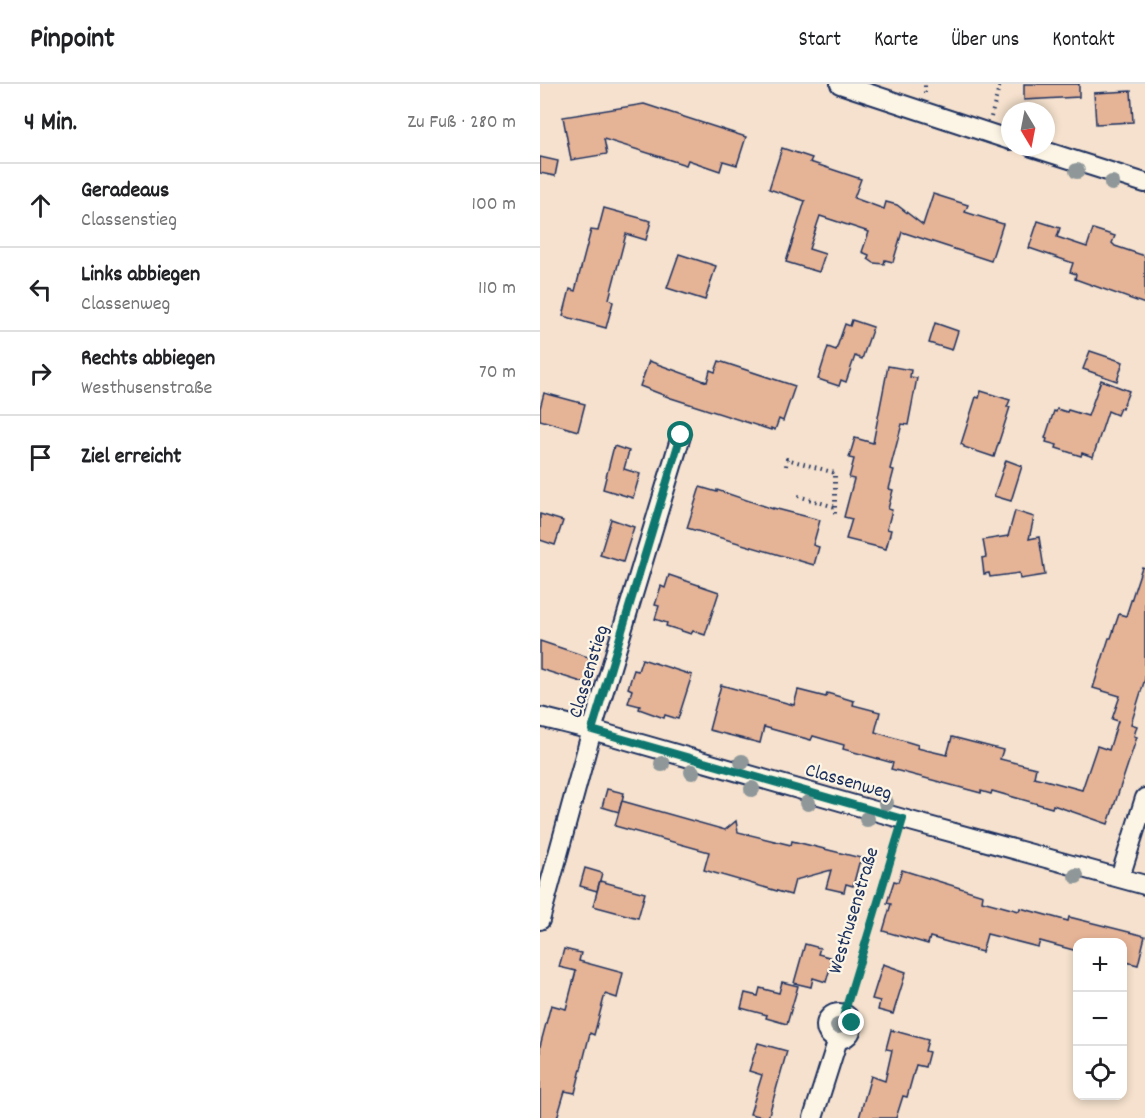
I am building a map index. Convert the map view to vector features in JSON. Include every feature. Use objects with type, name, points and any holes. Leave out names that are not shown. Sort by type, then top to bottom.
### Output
[{"type":"street","points":[[840,84],[1001,137]]},
{"type":"street","points":[[1055,154],[1145,183]]},
{"type":"street","name":"Classenstieg","points":[[540,920],[592,730],[681,435]]},
{"type":"street","name":"Classenweg","points":[[540,717],[1145,885]]},
{"type":"street","points":[[1120,877],[1145,798]]},
{"type":"street","points":[[813,1118],[838,1039],[846,1037],[851,1032],[852,1023],[844,1014]]},
{"type":"path","points":[[987,132],[1000,84]]},
{"type":"path","points":[[786,466],[787,459],[835,473],[835,515]]},
{"type":"path","points":[[798,496],[835,507]]},
{"type":"path","name":"Westhusenstraße","points":[[844,1014],[903,819]]},
{"type":"building","points":[[1024,84],[1079,84],[1079,97],[1024,100]]},
{"type":"building","points":[[1131,91],[1133,122],[1096,124],[1094,93]]},
{"type":"building","points":[[644,104],[746,137],[737,165],[723,161],[720,171],[688,160],[686,165],[604,139],[607,154],[571,160],[563,117]]},
{"type":"building","points":[[782,148],[812,158],[810,162],[861,179],[854,198],[884,209],[886,202],[897,205],[923,225],[933,194],[968,205],[965,212],[1003,224],[991,261],[902,232],[893,262],[885,260],[884,264],[874,263],[868,259],[869,255],[862,252],[869,232],[820,216],[809,249],[825,254],[819,272],[786,262],[805,201],[769,189]]},
{"type":"building","points":[[540,157],[558,161],[555,176],[540,173]]},
{"type":"building","points":[[604,208],[651,221],[646,240],[626,234],[609,299],[613,302],[606,328],[563,316],[570,289],[575,291],[591,230],[598,231]]},
{"type":"building","points":[[1038,221],[1060,228],[1057,237],[1087,247],[1093,229],[1115,236],[1112,243],[1115,246],[1145,256],[1145,304],[1075,279],[1076,274],[1070,272],[1073,263],[1029,248]]},
{"type":"building","points":[[679,254],[716,266],[705,300],[667,288]]},
{"type":"building","points":[[852,320],[873,327],[862,359],[855,356],[846,382],[841,380],[839,386],[818,379],[828,347],[836,350],[845,324],[850,326]]},
{"type":"building","points":[[935,323],[958,331],[952,350],[929,343]]},
{"type":"building","points":[[1090,351],[1123,362],[1117,381],[1083,369]]},
{"type":"building","points":[[649,361],[707,382],[710,370],[715,372],[719,361],[795,386],[783,421],[779,419],[775,430],[771,428],[771,430],[640,386]]},
{"type":"building","points":[[888,366],[911,370],[910,377],[917,378],[908,425],[902,424],[890,469],[894,470],[889,489],[893,490],[888,509],[892,510],[887,529],[891,530],[886,549],[846,539],[852,519],[844,517],[854,479],[849,478],[854,459],[849,458],[855,438],[873,443]]},
{"type":"building","points":[[1101,380],[1129,391],[1117,415],[1108,411],[1093,457],[1082,453],[1081,456],[1056,448],[1057,445],[1046,442],[1045,438],[1054,411],[1056,412],[1057,409],[1067,412],[1068,410],[1088,416]]},
{"type":"building","points":[[981,391],[1010,400],[1007,407],[1010,407],[994,457],[961,444],[976,397],[979,398]]},
{"type":"building","points":[[544,393],[585,404],[578,431],[540,420]]},
{"type":"building","points":[[614,446],[629,451],[624,469],[640,474],[633,498],[603,489]]},
{"type":"building","points":[[1006,460],[1022,466],[1011,501],[994,496]]},
{"type":"building","points":[[700,487],[717,492],[717,490],[773,509],[820,520],[813,545],[819,547],[814,565],[687,528]]},
{"type":"building","points":[[1015,511],[1034,517],[1029,539],[1039,537],[1045,575],[1020,579],[1019,573],[990,577],[989,573],[984,574],[982,558],[986,557],[983,540],[1008,536]]},
{"type":"building","points":[[540,514],[563,521],[555,545],[540,540]]},
{"type":"building","points":[[611,519],[634,527],[623,562],[600,555]]},
{"type":"building","points":[[1142,567],[1145,568],[1145,679],[1131,724],[1137,726],[1134,736],[1137,737],[1108,824],[1053,805],[1052,808],[992,791],[991,794],[981,791],[981,793],[891,769],[893,763],[843,749],[844,745],[813,736],[811,740],[764,727],[760,743],[709,730],[721,685],[794,705],[798,690],[826,697],[827,693],[854,701],[853,705],[880,712],[875,732],[918,745],[917,748],[947,755],[952,737],[1003,750],[1000,759],[1036,768],[1034,777],[1082,790],[1097,746],[1109,750],[1118,721],[1112,719],[1120,696],[1093,688],[1109,638],[1111,638],[1119,614],[1126,616]]},
{"type":"building","points":[[669,575],[719,592],[705,635],[693,631],[691,634],[666,626],[667,623],[655,619],[659,606],[655,605],[661,586],[665,588]]},
{"type":"building","points":[[540,641],[591,658],[591,661],[595,662],[588,684],[540,669]]},
{"type":"building","points":[[642,659],[692,675],[678,719],[665,715],[664,718],[639,709],[640,706],[628,703],[632,690],[628,688],[634,670],[638,671]]},
{"type":"building","points":[[607,789],[624,793],[619,812],[602,807]]},
{"type":"building","points":[[622,801],[725,830],[736,821],[738,832],[791,845],[792,841],[869,860],[859,863],[853,886],[846,884],[844,892],[826,888],[831,870],[795,880],[791,895],[704,870],[709,852],[615,826]]},
{"type":"building","points":[[585,868],[602,873],[597,891],[580,886]]},
{"type":"building","points":[[902,870],[983,895],[982,901],[1068,921],[1069,917],[1145,936],[1138,965],[1127,962],[1127,938],[1073,938],[1073,950],[1040,941],[1038,947],[987,934],[982,952],[930,937],[928,944],[883,931],[891,904],[887,903],[894,881],[898,882]]},
{"type":"building","points":[[600,881],[645,893],[638,918],[593,906]]},
{"type":"building","points":[[805,944],[820,948],[818,954],[833,958],[826,982],[813,978],[811,987],[794,983]]},
{"type":"building","points":[[564,949],[581,953],[579,961],[623,973],[617,998],[605,994],[594,1035],[590,1033],[575,1093],[565,1091],[557,1118],[540,1118],[540,1046],[551,1005],[566,1009],[576,971],[559,967]]},
{"type":"building","points":[[883,964],[906,972],[893,1014],[878,1010],[880,1001],[872,999]]},
{"type":"building","points":[[782,982],[798,986],[787,1024],[766,1018],[767,1015],[741,1008],[745,993],[758,996],[760,988],[779,993]]},
{"type":"building","points":[[891,1030],[928,1040],[925,1051],[929,1052],[925,1067],[916,1065],[907,1097],[903,1096],[896,1118],[859,1118],[871,1076],[885,1081],[892,1050],[886,1049]]},
{"type":"building","points":[[758,1043],[787,1051],[768,1118],[750,1114],[762,1075],[749,1071]]},
{"type":"route","points":[[681,435],[592,730],[903,819],[844,1014],[852,1023]]}]
